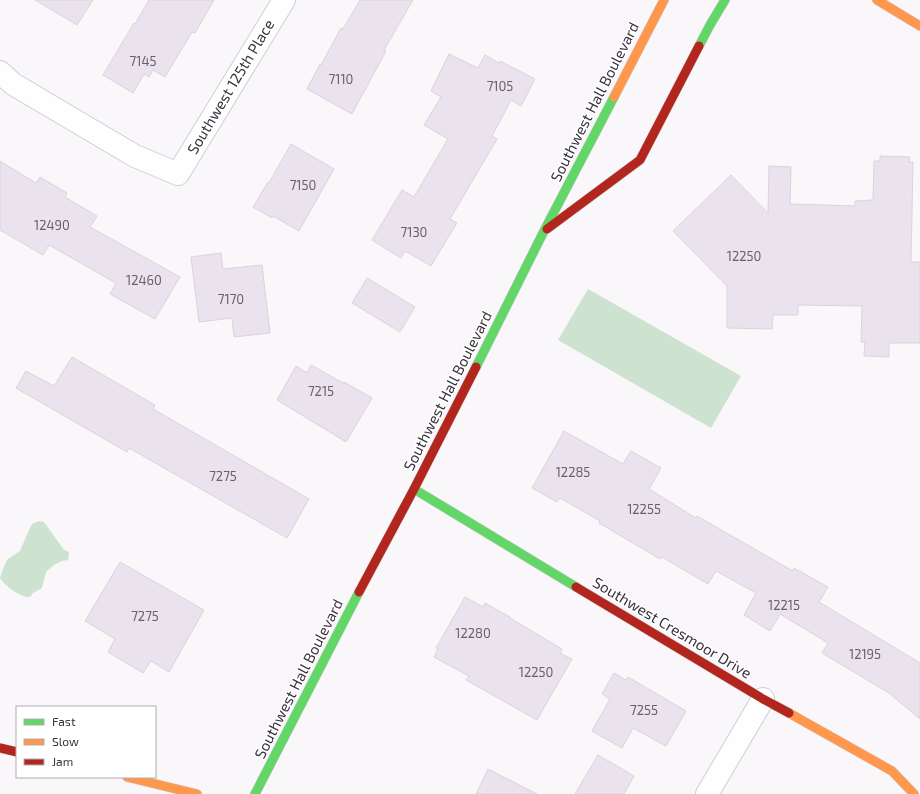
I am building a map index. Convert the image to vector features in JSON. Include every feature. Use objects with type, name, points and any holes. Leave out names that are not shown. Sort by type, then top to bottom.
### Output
[{"type":"main road","name":"Southwest Hall Boulevard","points":[[255,794],[372,566],[414,489],[544,231],[664,0]]},
{"type":"main road","points":[[544,231],[640,160],[710,25],[725,0]]},
{"type":"main road","points":[[877,1],[920,26]]},
{"type":"main road","name":"Southwest Cresmoor Drive","points":[[414,489],[763,699],[892,771],[914,794]]},
{"type":"main road","points":[[0,748],[16,752]]},
{"type":"main road","points":[[131,778],[197,794]]},
{"type":"street","name":"Southwest 125th Place","points":[[0,72],[13,84],[135,156],[178,174],[284,0]]},
{"type":"street","points":[[707,794],[763,699]]},
{"type":"green space","points":[[588,289],[741,376],[711,428],[558,340]]},
{"type":"green space","points":[[39,521],[44,522],[64,550],[69,552],[68,560],[54,565],[46,572],[42,588],[33,593],[30,597],[26,597],[14,591],[0,578],[8,559],[20,551],[32,524]]},
{"type":"building","points":[[35,0],[93,0],[77,25]]},
{"type":"building","points":[[149,0],[214,0],[195,33],[192,32],[165,77],[153,70],[149,77],[144,74],[133,93],[103,75]]},
{"type":"building","points":[[360,0],[413,0],[384,50],[386,51],[352,114],[307,89],[341,28],[343,29]]},
{"type":"building","points":[[449,54],[478,68],[485,55],[535,79],[521,106],[511,100],[492,136],[497,139],[450,219],[457,223],[431,266],[405,251],[401,258],[372,240],[402,190],[414,197],[448,139],[424,125],[441,97],[431,91]]},
{"type":"building","points":[[291,144],[334,169],[299,231],[273,216],[272,218],[253,207],[268,182],[269,183]]},
{"type":"building","points":[[880,156],[910,157],[909,162],[913,162],[911,262],[920,262],[920,343],[889,343],[889,357],[864,356],[865,342],[861,342],[862,306],[798,305],[798,315],[773,315],[772,329],[727,328],[727,286],[673,231],[731,175],[768,213],[769,166],[791,167],[790,204],[855,206],[855,201],[873,200],[874,161],[880,161]]},
{"type":"building","points":[[0,161],[36,183],[40,177],[67,193],[65,197],[97,216],[90,227],[180,277],[155,319],[110,294],[116,283],[49,245],[43,255],[0,230]]},
{"type":"building","points":[[221,253],[223,269],[262,265],[270,333],[234,337],[232,318],[199,322],[191,257]]},
{"type":"building","points":[[367,278],[415,307],[400,332],[352,303]]},
{"type":"building","points":[[72,357],[155,405],[153,409],[309,499],[287,538],[129,448],[127,452],[16,388],[26,371],[54,386]]},
{"type":"building","points":[[311,365],[372,398],[346,442],[277,400],[296,366],[307,373]]},
{"type":"building","points":[[564,431],[623,464],[631,451],[661,468],[649,489],[696,518],[697,516],[793,571],[794,568],[828,587],[819,602],[920,663],[920,719],[889,693],[822,653],[828,643],[780,614],[770,631],[744,615],[756,593],[716,571],[708,584],[662,557],[660,559],[560,498],[557,502],[532,488]]},
{"type":"building","points":[[120,562],[204,610],[169,672],[151,661],[143,673],[108,652],[115,639],[85,621]]},
{"type":"building","points":[[465,597],[483,607],[485,603],[510,617],[562,649],[560,653],[572,659],[537,720],[466,680],[469,676],[434,657],[438,649],[436,648]]},
{"type":"building","points":[[614,673],[626,680],[628,677],[686,711],[666,746],[633,728],[622,748],[592,731],[610,699],[602,694]]},
{"type":"building","points":[[598,755],[634,776],[624,794],[575,794]]},
{"type":"building","points":[[488,769],[537,794],[476,794]]},
{"type":"traffic: fast","points":[[699,46],[725,0]]},
{"type":"traffic: fast","points":[[476,367],[544,231],[614,97]]},
{"type":"traffic: fast","points":[[414,489],[576,587]]},
{"type":"traffic: fast","points":[[255,794],[359,592]]},
{"type":"traffic: slow","points":[[614,97],[664,0]]},
{"type":"traffic: slow","points":[[877,0],[920,26]]},
{"type":"traffic: slow","points":[[789,713],[892,771],[914,794]]},
{"type":"traffic: slow","points":[[131,778],[197,794]]},
{"type":"traffic: jam","points":[[547,229],[640,160],[699,46]]},
{"type":"traffic: jam","points":[[359,592],[414,489],[476,367]]},
{"type":"traffic: jam","points":[[576,587],[789,713]]},
{"type":"traffic: jam","points":[[0,748],[16,752]]}]
